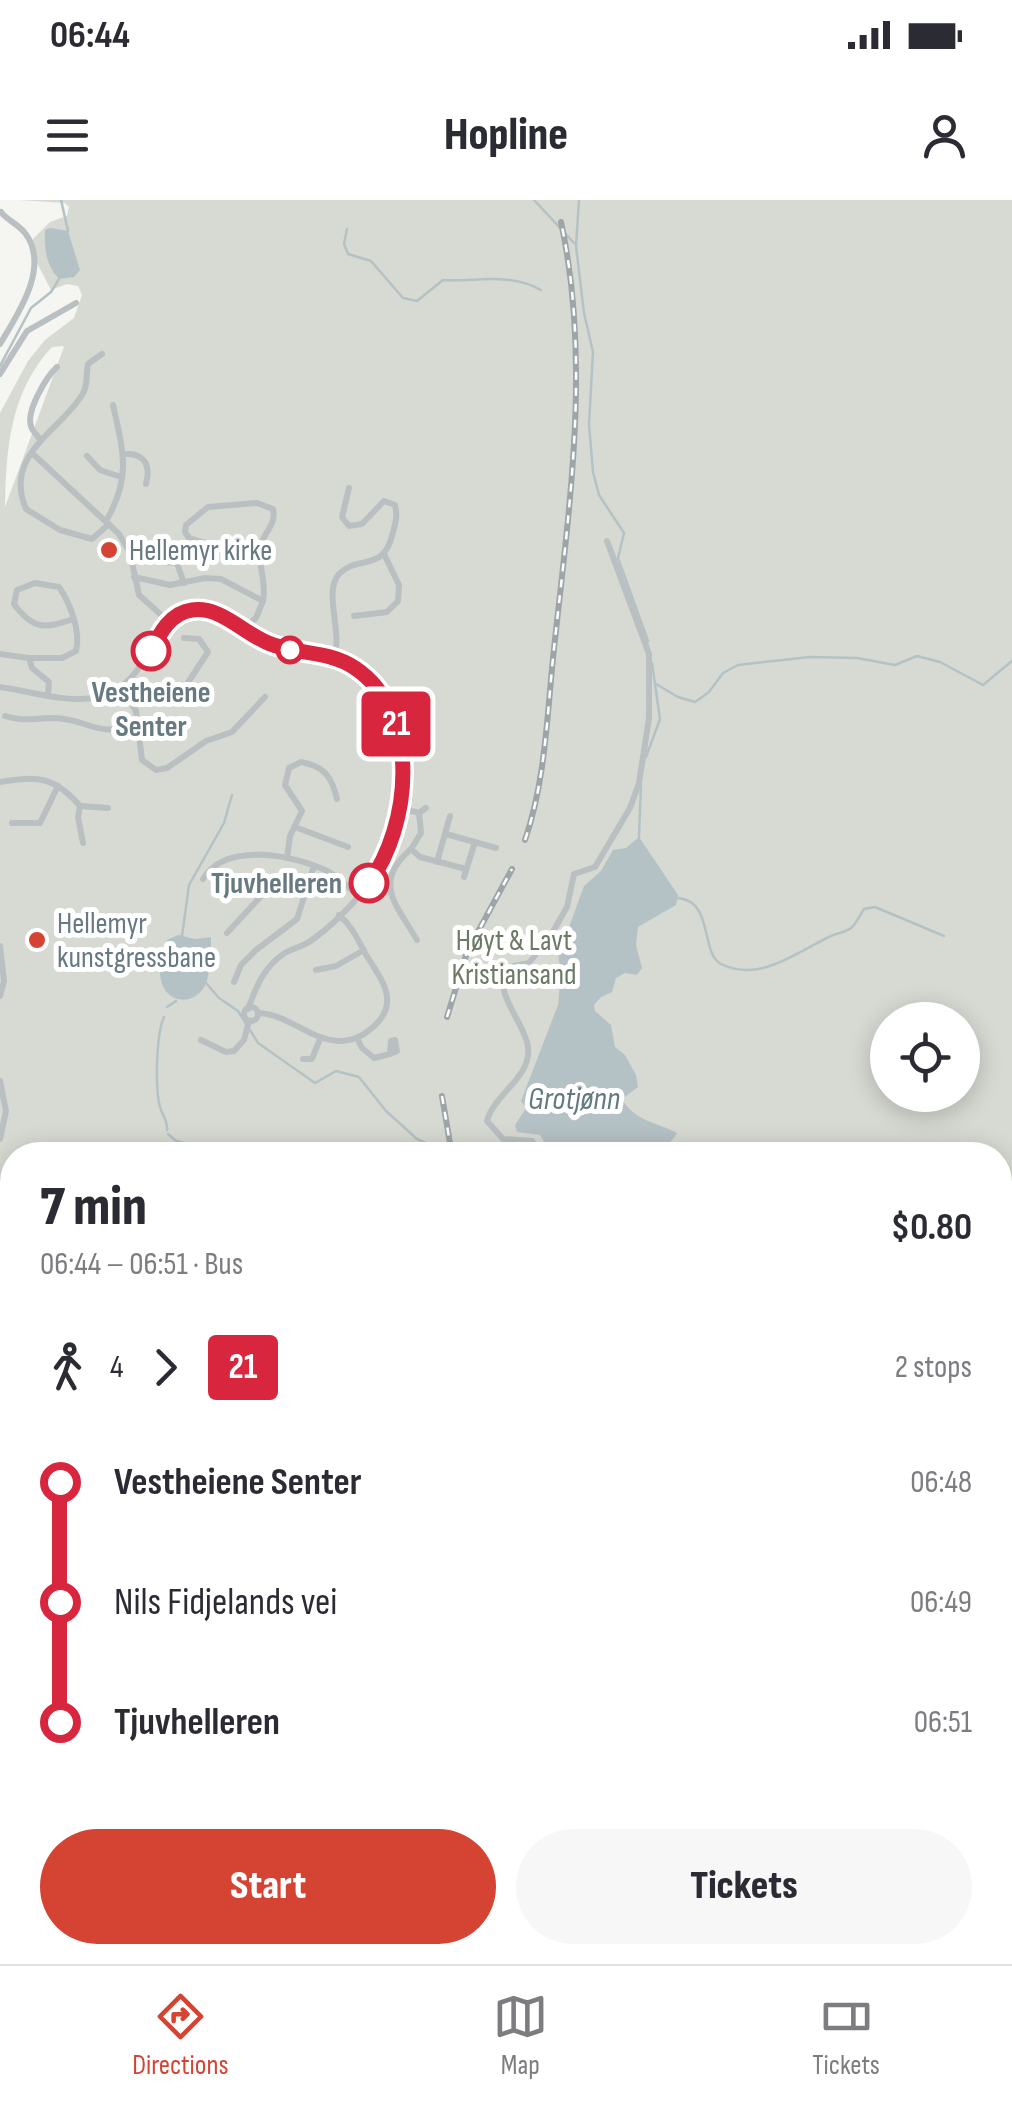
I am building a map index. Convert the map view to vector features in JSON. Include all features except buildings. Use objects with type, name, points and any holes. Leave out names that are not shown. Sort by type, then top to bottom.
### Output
[{"type":"street","points":[[0,344],[27,296],[33,266],[27,236],[1,212]]},
{"type":"street","points":[[0,374],[27,332],[76,303]]},
{"type":"street","points":[[102,354],[88,364],[81,397],[40,439],[24,467],[22,482],[26,509],[60,530],[87,540],[95,538],[108,523],[118,499],[125,454],[113,405]]},
{"type":"street","points":[[40,439],[30,418],[50,373],[57,367]]},
{"type":"street","points":[[32,453],[108,523],[128,548],[139,595],[167,623]]},
{"type":"street","points":[[125,454],[136,454],[146,462],[146,484]]},
{"type":"street","points":[[87,456],[100,470],[121,477]]},
{"type":"street","points":[[330,657],[339,640],[332,603],[336,578],[344,570],[384,554],[397,508],[382,502],[362,524],[349,526],[342,517],[349,488]]},
{"type":"street","points":[[246,627],[256,618],[263,601],[265,578],[260,554],[275,516],[268,504],[208,506],[185,528],[186,536],[193,540],[244,554],[260,554]]},
{"type":"street","points":[[533,1142],[503,1139],[487,1121],[500,1096],[523,1070],[529,1053],[502,977],[508,966],[524,966],[535,958],[567,906],[572,876],[578,870],[595,866],[630,808],[639,783],[649,718],[649,654],[607,541]]},
{"type":"street","points":[[354,616],[388,612],[398,601],[399,586],[384,554]]},
{"type":"street","points":[[162,562],[177,563],[184,583]]},
{"type":"street","points":[[135,581],[170,585],[221,579],[263,601]]},
{"type":"street","points":[[0,654],[59,658],[74,653],[78,644],[73,619],[66,599],[57,586],[30,584],[14,595],[17,608],[35,624],[53,627],[73,619]]},
{"type":"street","points":[[0,685],[93,698],[122,687],[137,674],[167,623],[189,610],[210,611],[257,639],[292,651],[330,657],[370,679],[393,712],[398,737],[401,808],[386,855],[358,896],[312,939],[273,963],[254,992],[254,1010]]},
{"type":"street","points":[[131,700],[150,692],[178,693],[185,688],[208,652],[199,639],[184,638]]},
{"type":"street","points":[[29,658],[32,668],[48,682],[48,694]]},
{"type":"street","points":[[122,687],[131,700],[138,725],[142,760],[150,768],[163,770],[206,741],[234,730],[264,696]]},
{"type":"street","points":[[6,716],[27,721],[60,719],[108,732],[138,725]]},
{"type":"street","points":[[287,858],[302,811],[285,785],[285,775],[291,766],[304,762],[324,771],[333,780],[337,798]]},
{"type":"street","points":[[0,782],[33,777],[58,786],[80,806],[108,808]]},
{"type":"street","points":[[12,822],[40,823],[58,786]]},
{"type":"street","points":[[80,806],[83,843]]},
{"type":"street","points":[[401,808],[422,810],[420,834],[411,850],[394,864],[389,882],[408,934],[416,940]]},
{"type":"street","points":[[438,862],[450,816]]},
{"type":"street","points":[[294,827],[348,847]]},
{"type":"street","points":[[446,834],[496,848]]},
{"type":"street","points":[[411,850],[465,873],[474,842]]},
{"type":"street","points":[[203,880],[208,872],[238,856],[287,858],[338,878],[358,896]]},
{"type":"street","points":[[234,982],[256,950],[298,919],[314,866]]},
{"type":"street","points":[[227,933],[276,880],[306,884]]},
{"type":"street","points":[[201,1040],[226,1052],[234,1051],[244,1040],[249,1021],[245,1014],[254,1010],[280,1017],[320,1039],[358,1038],[383,1017],[388,999],[384,982],[354,930],[338,915]]},
{"type":"street","points":[[0,946],[4,981],[0,996]]},
{"type":"street","points":[[316,970],[336,966],[364,950]]},
{"type":"street","points":[[358,1038],[362,1048],[374,1058],[390,1054]]},
{"type":"street","points":[[303,1059],[312,1059],[320,1039]]},
{"type":"street","points":[[0,1081],[6,1107],[0,1139]]},
{"type":"green space","name":"Høyt & Lavt Kristiansand","points":[[19,200],[1012,200],[1012,1142],[0,1142],[0,413],[28,361],[45,340],[74,318],[82,295],[78,286],[67,284],[51,290],[37,263],[32,240],[50,222],[67,216],[69,207],[65,203]],"holes":[[[63,346],[5,507],[9,443],[19,402],[38,364],[52,347]]]},
{"type":"water","points":[[45,230],[68,231],[80,270],[74,277],[59,279],[51,268],[45,244]]},
{"type":"water","name":"Grotjønn","points":[[639,837],[678,895],[676,905],[638,927],[636,945],[642,968],[637,975],[625,973],[616,978],[612,992],[601,997],[594,1005],[595,1011],[611,1025],[615,1047],[625,1055],[636,1075],[638,1087],[622,1099],[639,1117],[677,1133],[669,1142],[544,1142],[540,1135],[517,1132],[515,1125],[526,1108],[521,1101],[558,1005],[561,973],[557,947],[568,930],[584,886],[601,871],[613,850],[626,848]]},
{"type":"water","points":[[178,935],[211,937],[203,989],[181,1000],[170,995],[162,984],[160,966],[167,940]]},
{"type":"waterway","points":[[61,200],[68,231]]},
{"type":"waterway","points":[[534,200],[574,243]]},
{"type":"waterway","points":[[579,200],[576,246],[593,352],[589,424],[593,472],[599,495],[624,533],[618,558],[648,641]]},
{"type":"waterway","points":[[347,229],[344,244],[348,254],[371,261],[403,298],[417,301],[443,280],[505,279],[541,290]]},
{"type":"waterway","points":[[0,366],[31,308],[51,292],[59,279]]},
{"type":"waterway","points":[[656,684],[695,702],[709,692],[723,673],[738,665],[810,657],[857,658],[895,665],[917,656],[940,662],[983,685],[1012,661]]},
{"type":"waterway","points":[[646,757],[660,719],[652,663]]},
{"type":"waterway","points":[[639,837],[641,785]]},
{"type":"waterway","points":[[182,936],[189,885],[224,823],[232,795]]},
{"type":"waterway","points":[[678,898],[697,908],[715,958],[736,969],[778,963],[849,930],[864,909],[875,907],[944,936]]},
{"type":"waterway","points":[[206,983],[238,1011],[258,1043],[315,1083],[336,1071],[359,1077],[386,1111],[424,1142]]},
{"type":"waterway","points":[[167,1007],[176,1001]]},
{"type":"waterway","points":[[164,1017],[157,1075],[158,1099],[167,1130]]},
{"type":"waterway","points":[[168,1134],[180,1142]]},
{"type":"railway","points":[[525,840],[544,750],[574,440],[575,330],[561,222]]},
{"type":"railway","points":[[447,1017],[467,952],[512,869]]},
{"type":"railway","points":[[442,1096],[450,1142]]},
{"type":"bus line","name":"21","points":[[151,651],[171,618],[189,610],[205,610],[279,648],[342,660],[374,683],[393,712],[402,796],[392,843],[369,883]]},
{"type":"place","name":"Hellemyr kirke","points":[[109,550]]},
{"type":"place","name":"Vestheiene Senter","points":[[151,651]]},
{"type":"place","name":"Tjuvhelleren","points":[[369,883]]},
{"type":"place","name":"Hellemyr kunstgressbane","points":[[37,940]]}]
